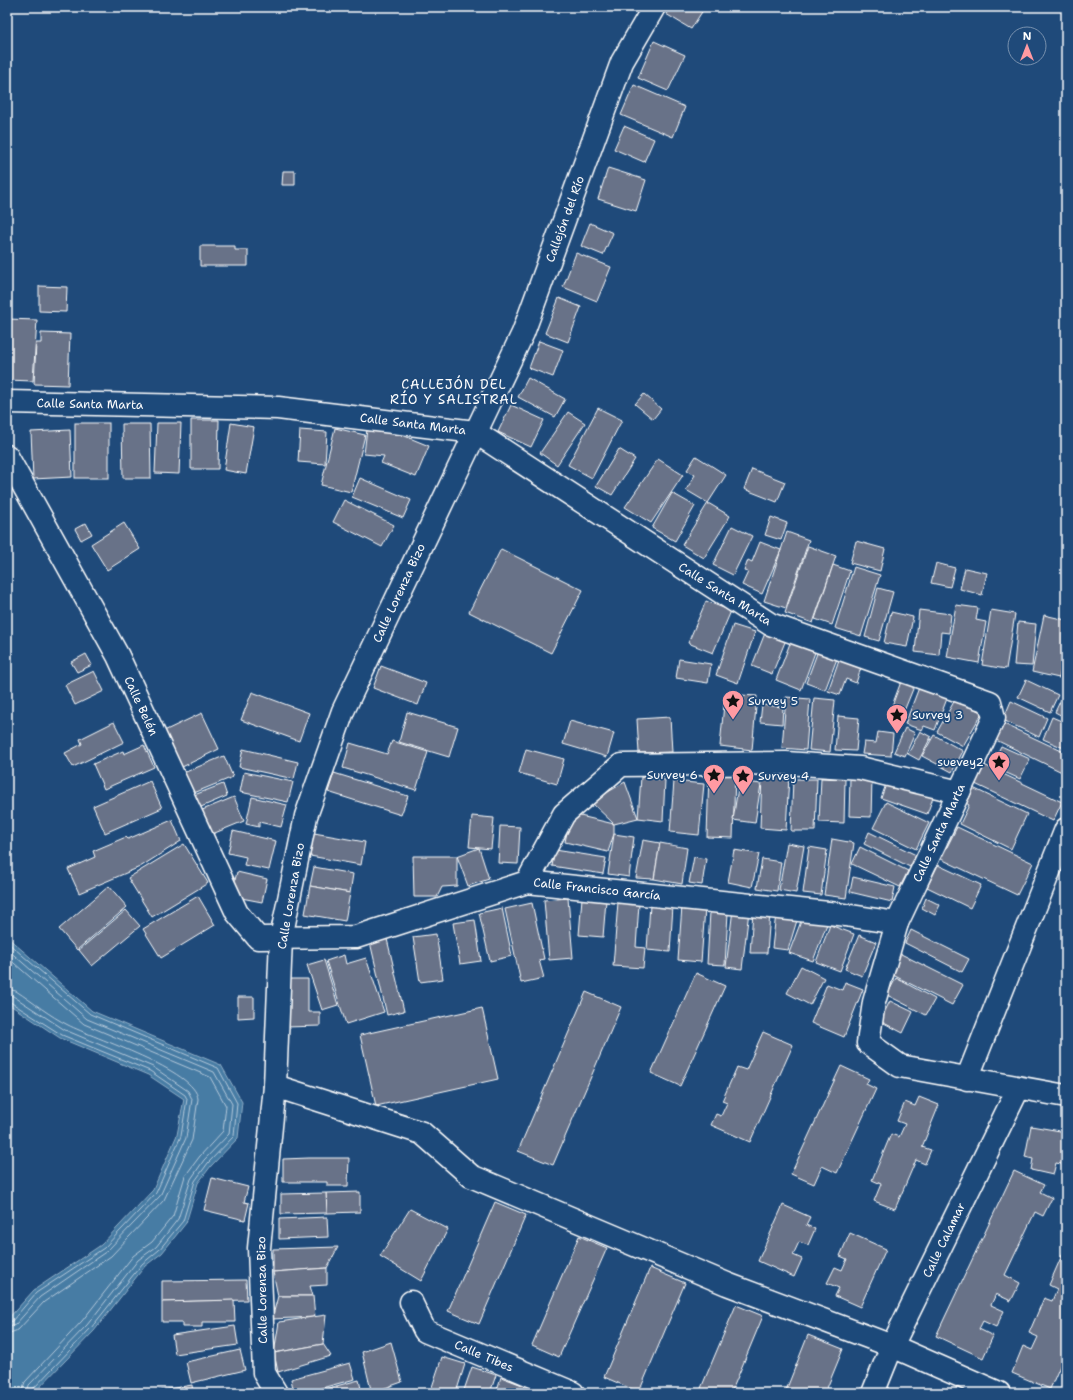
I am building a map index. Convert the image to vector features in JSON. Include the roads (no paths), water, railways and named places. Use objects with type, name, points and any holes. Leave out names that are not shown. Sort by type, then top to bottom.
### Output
[{"type":"street","name":"Callejón del Río","points":[[475,432],[523,333],[622,62],[654,7]]},
{"type":"street","name":"Calle Santa Marta","points":[[7,402],[278,408],[475,432],[770,624],[990,702],[994,718],[897,923],[874,1002],[868,1043],[900,1066],[1018,1089],[1066,1096]]},
{"type":"street","name":"Calle Lorenza Bizo","points":[[276,1393],[264,1373],[259,1248],[275,1086],[281,938],[306,816],[343,711],[475,432]]},
{"type":"street","name":"Calle Belén","points":[[7,456],[118,656],[237,913],[258,938],[281,938]]},
{"type":"street","points":[[527,882],[564,814],[621,765],[786,763],[860,768],[959,792]]},
{"type":"street","points":[[967,1079],[1066,829]]},
{"type":"street","name":"Calle Francisco García","points":[[281,938],[356,937],[527,882],[838,914],[897,923]]},
{"type":"street","points":[[275,1086],[422,1133],[471,1176],[727,1284],[892,1346],[999,1393]]},
{"type":"street","name":"Calle Calamar","points":[[872,1393],[892,1346],[1018,1089]]},
{"type":"street","name":"Calle Tibes","points":[[412,1302],[425,1332],[573,1393]]},
{"type":"water","points":[[7,937],[92,1011],[221,1065],[242,1102],[238,1138],[211,1166],[198,1183],[186,1223],[162,1253],[145,1266],[94,1331],[34,1393],[7,1393],[7,1320],[34,1290],[101,1245],[153,1190],[177,1135],[184,1099],[148,1075],[60,1038],[7,1003]]},
{"type":"place","name":"Survey 5","points":[[733,720]]},
{"type":"place","name":"Survey 3","points":[[897,734]]},
{"type":"place","name":"suevey2","points":[[999,782]]},
{"type":"place","name":"Survey 6","points":[[714,794]]},
{"type":"place","name":"Survey 4","points":[[743,796]]},
{"type":"district","name":"CALLEJÓN DEL RÍO Y SALISTRAL","points":[[454,392]]}]
